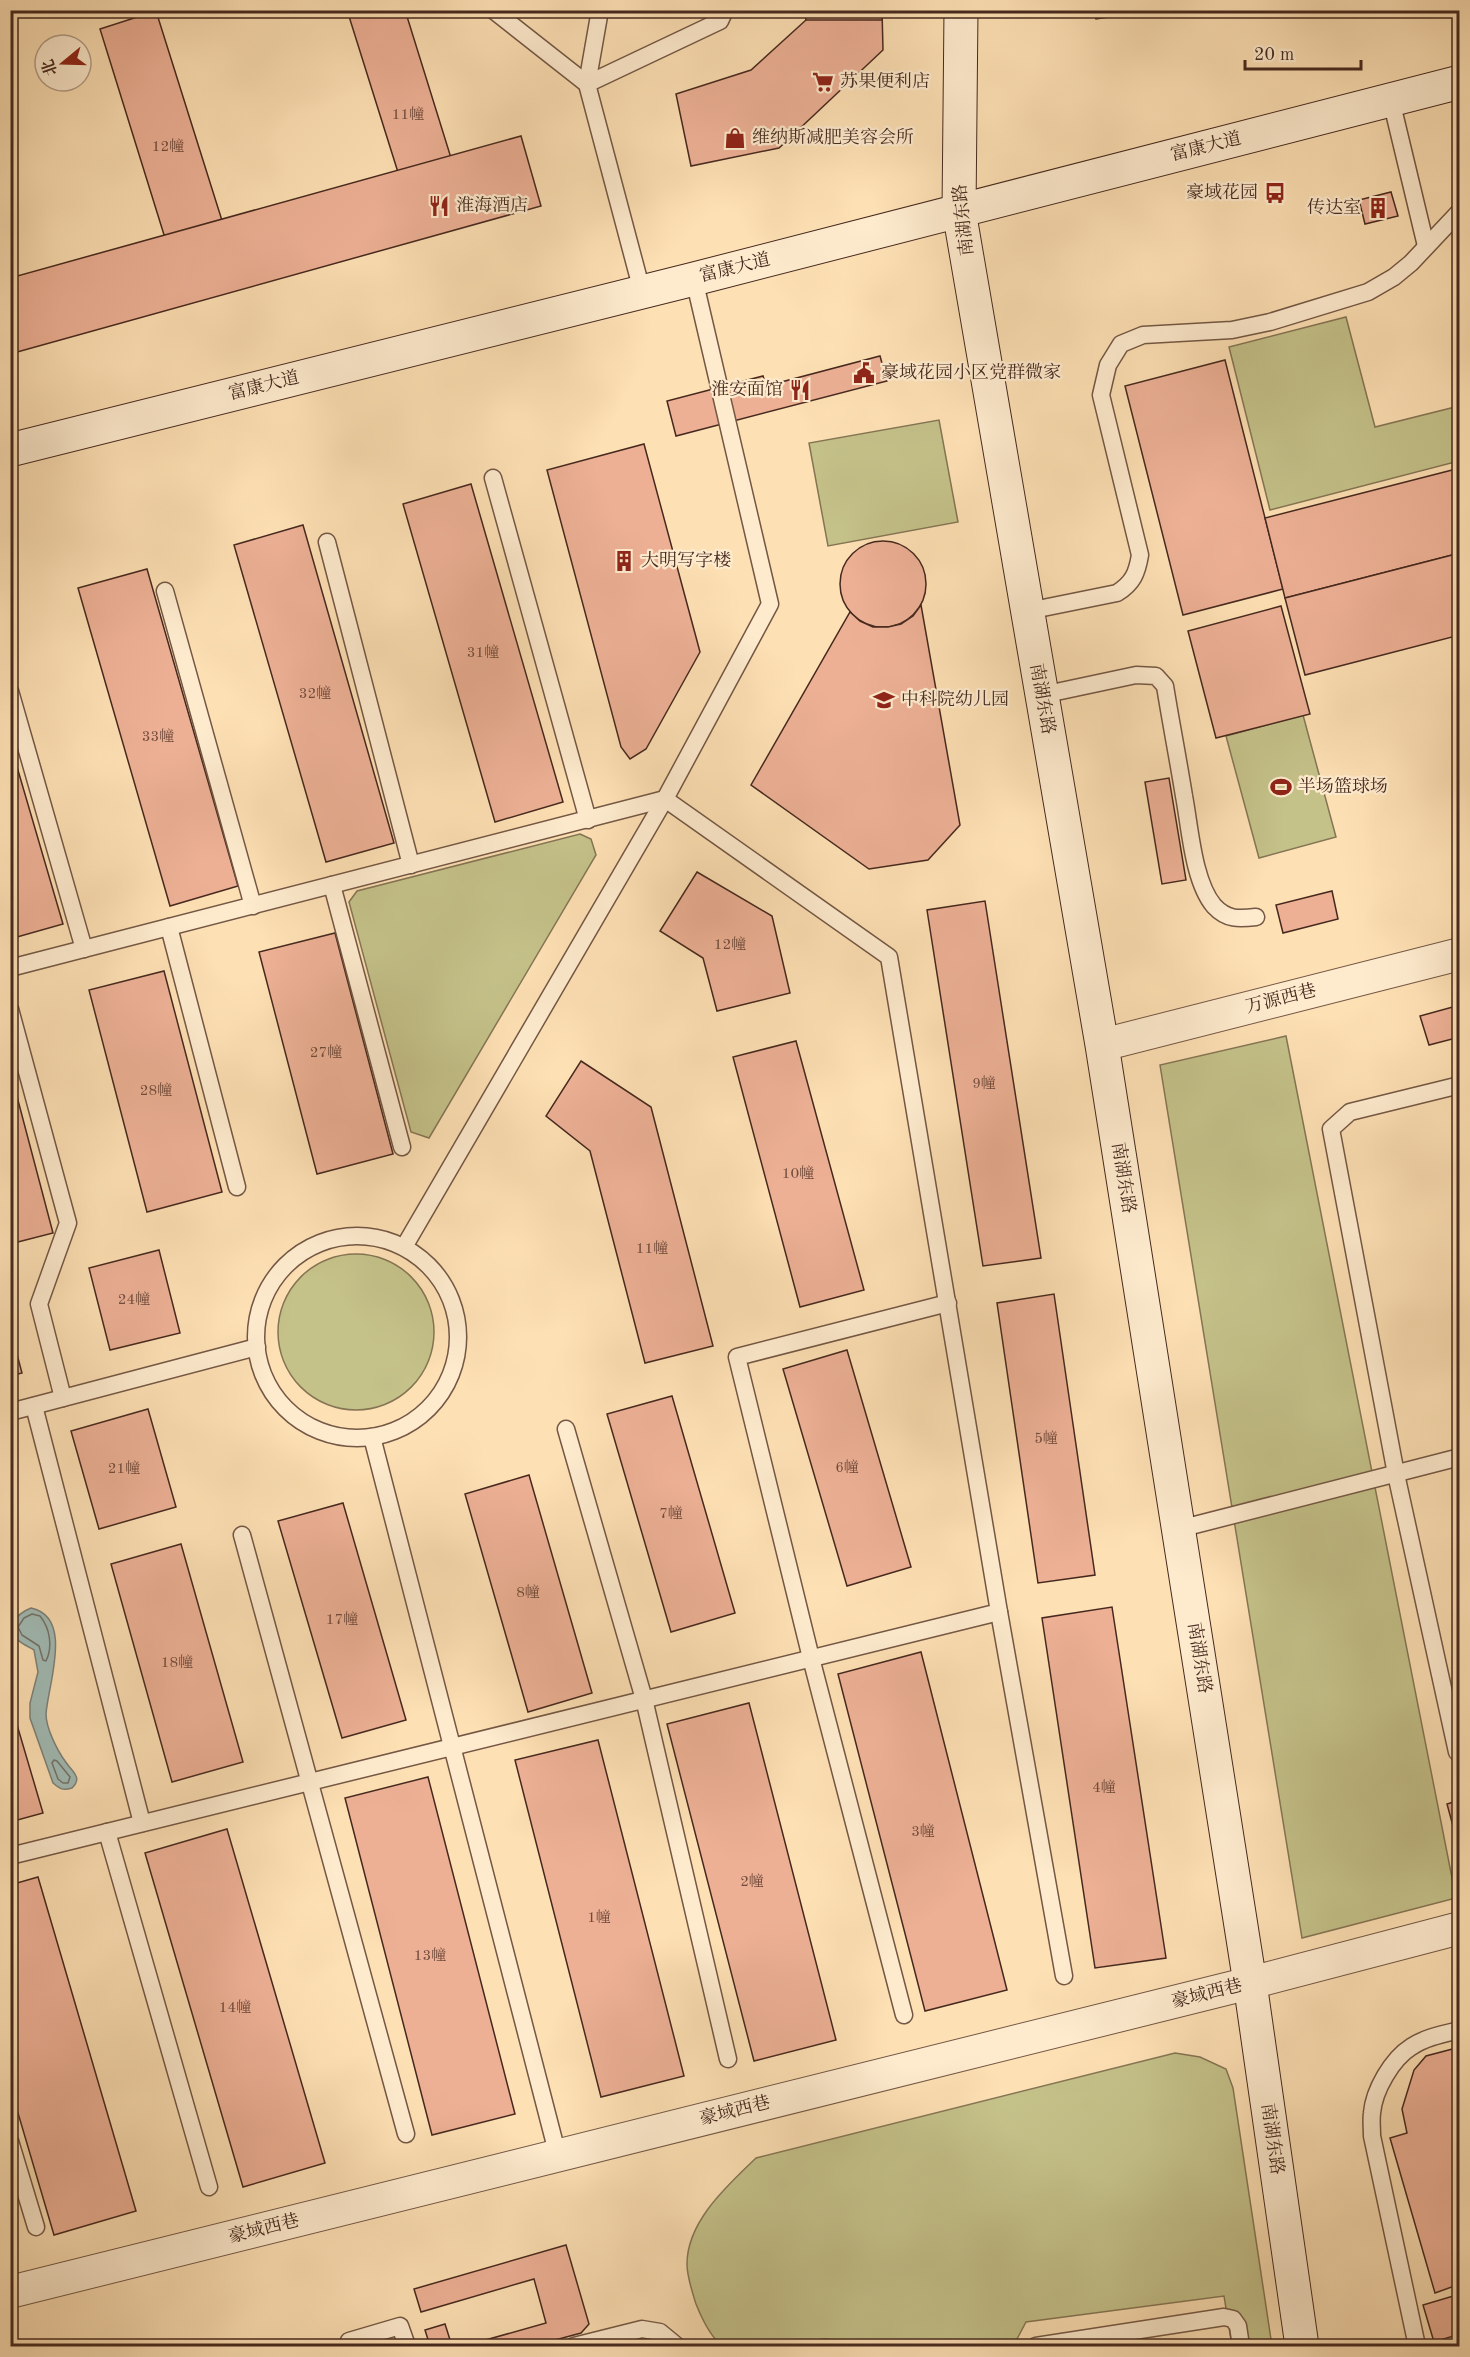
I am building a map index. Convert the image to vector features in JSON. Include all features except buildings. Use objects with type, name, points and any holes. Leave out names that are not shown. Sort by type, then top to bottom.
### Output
[{"type":"street","name":"南湖东路","points":[[961,10],[959,211],[1102,1045],[1250,1983],[1302,2346]]},
{"type":"street","name":"富康大道","points":[[10,450],[694,279],[1460,82]]},
{"type":"street","name":"万源西巷","points":[[1102,1045],[1460,954]]},
{"type":"street","name":"豪域西巷","points":[[10,2292],[1250,1983],[1460,1928]]},
{"type":"lane","points":[[493,10],[587,84]]},
{"type":"lane","points":[[600,10],[587,84],[642,291]]},
{"type":"lane","points":[[587,84],[720,21],[725,10]]},
{"type":"lane","points":[[1391,100],[1426,246]]},
{"type":"lane","points":[[1028,611],[1117,593],[1129,585],[1137,573],[1140,555],[1101,394],[1108,364],[1121,344],[1143,335],[1232,330],[1270,322],[1368,292],[1394,277],[1460,211]]},
{"type":"lane","points":[[404,1247],[664,800],[770,604],[694,279]]},
{"type":"lane","points":[[493,478],[588,820]]},
{"type":"lane","points":[[327,542],[411,865]]},
{"type":"lane","points":[[165,591],[253,906]]},
{"type":"lane","points":[[1042,695],[1136,675],[1156,676],[1165,687],[1196,864],[1208,895],[1225,915],[1236,919],[1256,917]]},
{"type":"lane","points":[[10,691],[84,949]]},
{"type":"lane","points":[[10,968],[664,800],[889,957],[999,1612],[1064,1976]]},
{"type":"lane","points":[[332,885],[402,1147]]},
{"type":"lane","points":[[169,927],[237,1186]]},
{"type":"lane","points":[[10,1009],[68,1223],[39,1304],[63,1398]]},
{"type":"lane","points":[[1460,1085],[1350,1112],[1331,1129],[1396,1473],[1457,1752],[1460,1751]]},
{"type":"lane","points":[[360,1234],[395,1242],[404,1247],[424,1260],[446,1287],[458,1320],[458,1355],[445,1388],[423,1415],[393,1432],[359,1439],[327,1435],[298,1420],[274,1397],[260,1368],[256,1347],[255,1336],[260,1303],[275,1274],[299,1252],[328,1238],[360,1234]]},
{"type":"lane","points":[[904,2015],[811,1658],[736,1356],[948,1303]]},
{"type":"lane","points":[[10,1412],[256,1347]]},
{"type":"lane","points":[[34,1406],[142,1823]]},
{"type":"lane","points":[[566,1429],[644,1699],[728,2059]]},
{"type":"lane","points":[[372,1437],[558,2156]]},
{"type":"lane","points":[[1179,1529],[1460,1457]]},
{"type":"lane","points":[[242,1535],[406,2134]]},
{"type":"lane","points":[[10,1856],[999,1612]]},
{"type":"lane","points":[[107,1832],[209,2187]]},
{"type":"lane","points":[[1418,2346],[1372,2136],[1372,2111],[1380,2087],[1391,2067],[1410,2047],[1430,2038],[1460,2030]]},
{"type":"lane","points":[[10,2141],[36,2227]]},
{"type":"lane","points":[[1036,2346],[1224,2317],[1233,2319],[1238,2326],[1241,2346]]},
{"type":"lane","points":[[350,2346],[349,2341],[400,2326],[407,2346]]},
{"type":"lane","points":[[574,2346],[642,2329],[660,2332],[677,2346]]},
{"type":"shaded area","points":[[1346,317],[1375,427],[1459,406],[1459,461],[1270,510],[1229,347]]},
{"type":"shaded area","points":[[939,420],[958,522],[828,546],[809,443]]},
{"type":"shaded area","name":"半场篮球场","points":[[1303,715],[1336,837],[1259,858],[1226,736]]},
{"type":"shaded area","points":[[580,834],[591,839],[596,855],[429,1138],[411,1132],[349,902],[357,891]]},
{"type":"shaded area","points":[[1286,1036],[1456,1898],[1302,1938],[1160,1065]]},
{"type":"shaded area","points":[[356,1254],[371,1255],[386,1260],[400,1267],[411,1277],[421,1288],[428,1302],[433,1317],[433,1347],[428,1362],[421,1376],[411,1387],[400,1397],[386,1404],[371,1409],[356,1410],[341,1409],[326,1404],[312,1397],[301,1387],[291,1376],[284,1362],[279,1347],[278,1332],[279,1317],[284,1302],[291,1288],[301,1277],[312,1267],[326,1260],[341,1255]]},
{"type":"shaded area","points":[[1175,2053],[1200,2057],[1226,2069],[1233,2088],[1272,2346],[1232,2346],[1224,2296],[1026,2322],[1017,2339],[1019,2346],[851,2346],[849,2341],[823,2339],[798,2346],[722,2346],[707,2327],[696,2304],[689,2279],[687,2264],[689,2248],[701,2219],[711,2205],[756,2158]]},
{"type":"water","points":[[31,1608],[44,1614],[52,1624],[55,1638],[46,1720],[55,1745],[77,1778],[72,1788],[69,1789],[62,1789],[53,1783],[30,1718],[30,1703],[38,1672],[34,1650],[18,1640],[12,1629],[18,1616]]},
{"type":"place","name":"苏果便利店","points":[[823,82]]},
{"type":"place","name":"维纳斯减肥美容会所","points":[[735,138]]},
{"type":"place","name":"豪域花园","points":[[1275,193]]},
{"type":"place","name":"淮海酒店","points":[[439,206]]},
{"type":"place","name":"传达室","points":[[1378,208]]},
{"type":"place","name":"豪域花园小区党群微家","points":[[864,373]]},
{"type":"place","name":"淮安面馆","points":[[800,390]]},
{"type":"place","name":"大明写字楼","points":[[624,561]]},
{"type":"place","name":"中科院幼儿园","points":[[884,700]]},
{"type":"place","name":"半场篮球场","points":[[1281,787]]}]
